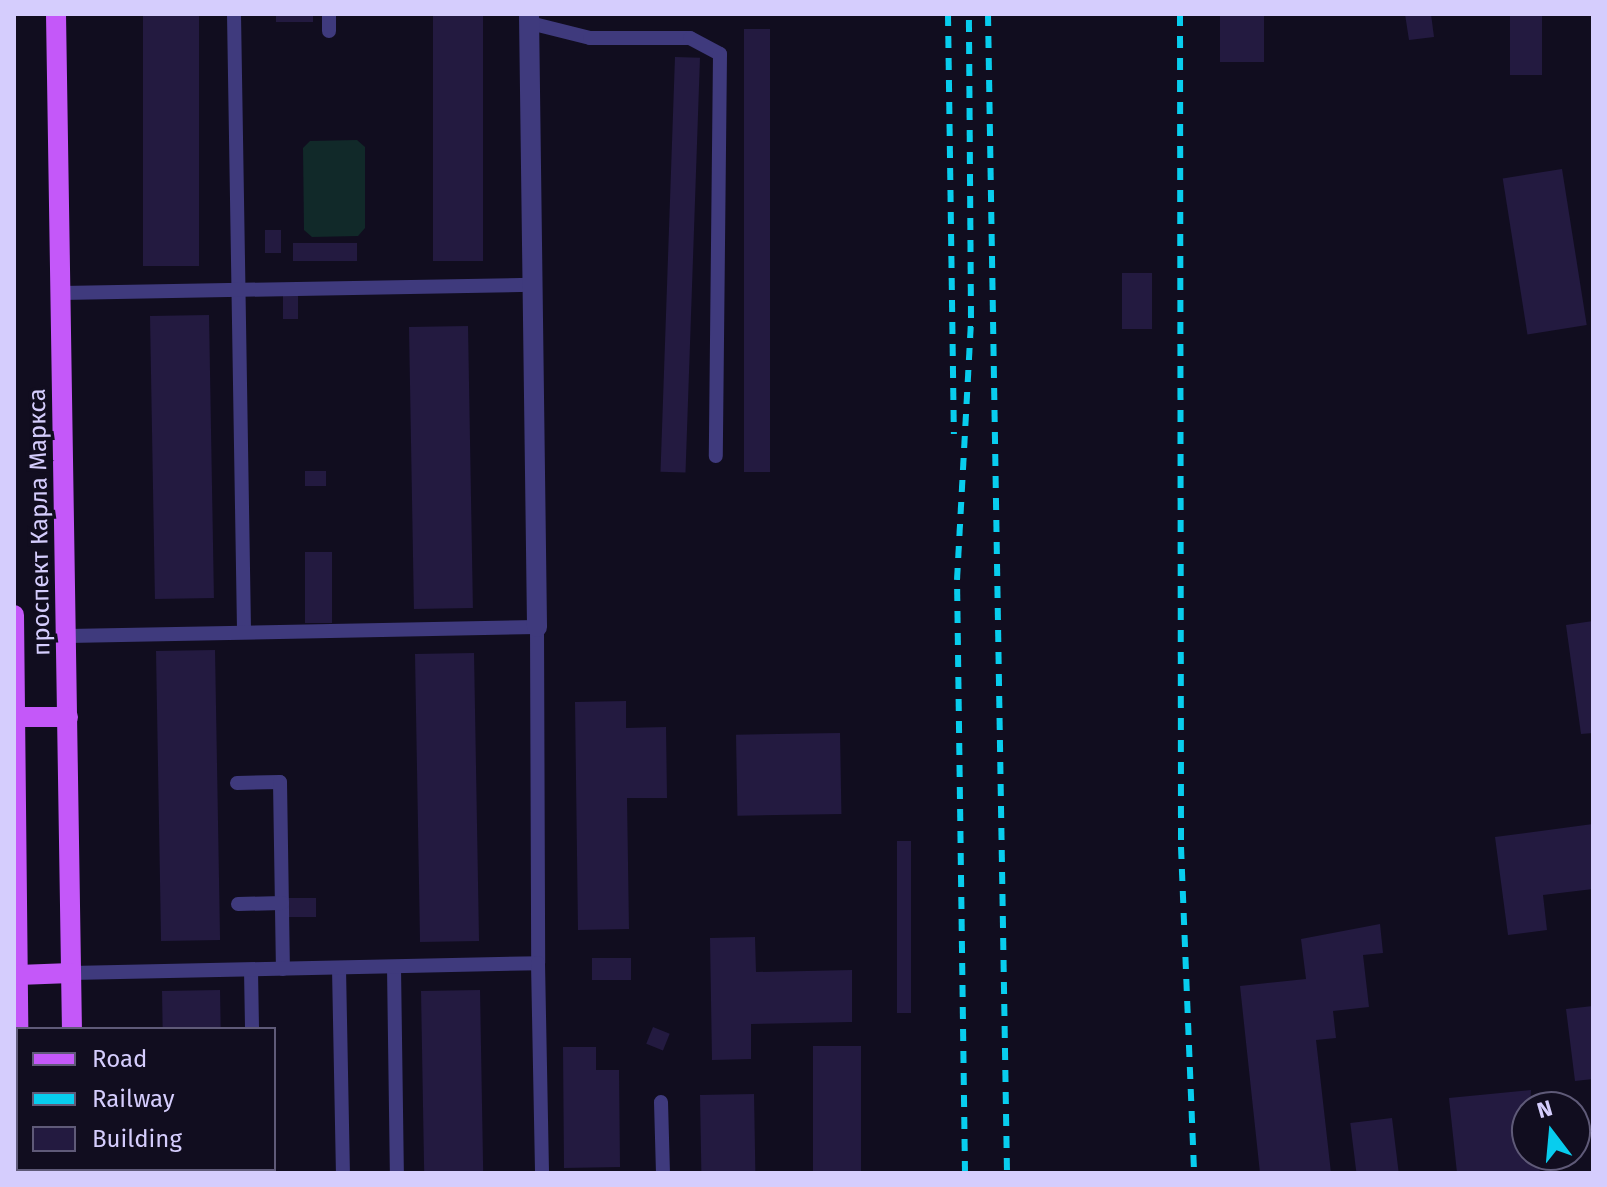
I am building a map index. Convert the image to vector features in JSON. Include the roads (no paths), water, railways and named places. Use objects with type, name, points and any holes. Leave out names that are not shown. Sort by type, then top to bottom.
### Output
[{"type":"main road","name":"проспект Карла Маркса","points":[[56,14],[72,1027]]},
{"type":"main road","name":"проспект Карла Маркса","points":[[14,615],[18,1027]]},
{"type":"main road","points":[[15,717],[68,717]]},
{"type":"main road","points":[[16,962],[71,973]]},
{"type":"street","points":[[529,18],[537,627]]},
{"type":"lane","points":[[234,14],[244,632]]},
{"type":"lane","points":[[329,14],[329,31]]},
{"type":"lane","points":[[529,18],[590,38],[690,38],[720,54],[716,456]]},
{"type":"lane","points":[[62,293],[533,285]]},
{"type":"lane","points":[[68,636],[537,627],[542,1173]]},
{"type":"lane","points":[[237,783],[280,782],[283,969]]},
{"type":"lane","points":[[238,904],[282,903]]},
{"type":"lane","points":[[71,973],[538,963]]},
{"type":"lane","points":[[394,967],[397,1173]]},
{"type":"lane","points":[[339,968],[343,1173]]},
{"type":"lane","points":[[251,970],[252,1027]]},
{"type":"lane","points":[[661,1102],[663,1173]]},
{"type":"railway","points":[[948,14],[954,434]]},
{"type":"railway","points":[[965,1173],[957,580],[971,318],[969,14]]},
{"type":"railway","points":[[988,14],[1007,1173]]},
{"type":"railway","points":[[1180,14],[1181,847],[1194,1173]]}]
